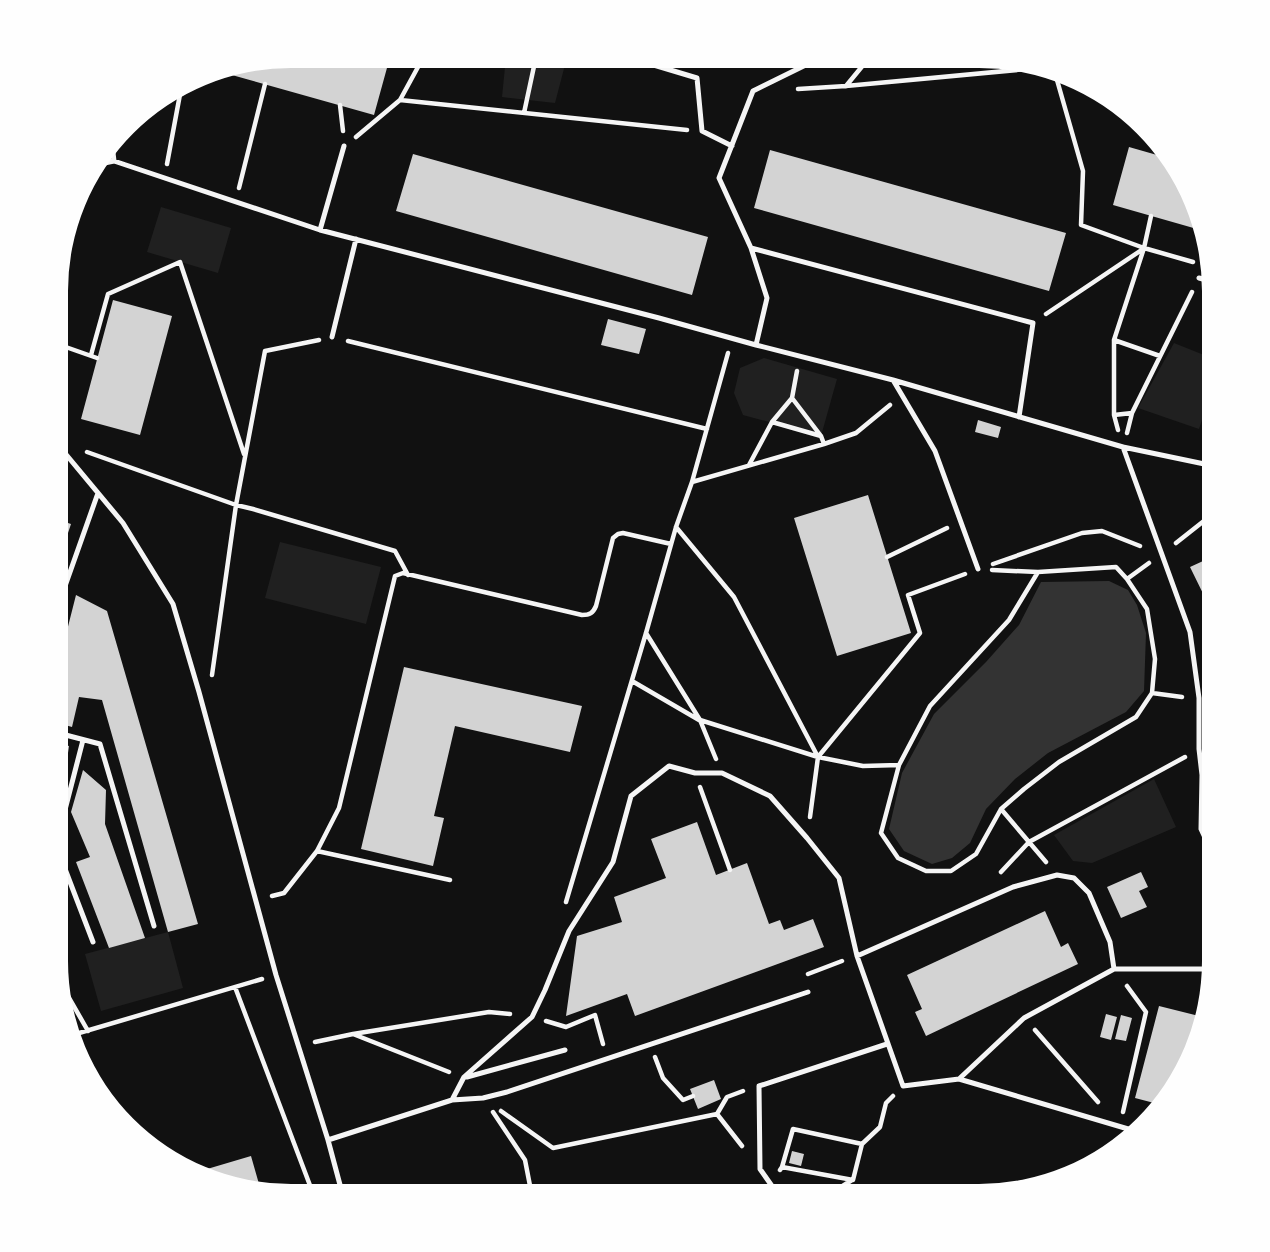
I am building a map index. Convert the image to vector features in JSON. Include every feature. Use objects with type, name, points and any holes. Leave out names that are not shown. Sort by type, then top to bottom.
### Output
[{"type":"lane","points":[[665,68],[697,78],[702,131],[732,146]]},
{"type":"lane","points":[[756,345],[767,298],[751,248],[719,178],[753,92],[800,68]]},
{"type":"lane","points":[[320,230],[344,146]]},
{"type":"lane","points":[[110,162],[164,177],[320,230],[893,380],[1123,447],[1201,463]]},
{"type":"lane","points":[[332,337],[356,239]]},
{"type":"lane","points":[[751,248],[1033,323],[1019,417]]},
{"type":"lane","points":[[893,380],[935,451],[978,569]]},
{"type":"lane","points":[[1123,447],[1190,632],[1199,698],[1201,766]]},
{"type":"lane","points":[[68,457],[123,523],[173,604],[276,975],[340,1183]]},
{"type":"lane","points":[[68,577],[98,493]]},
{"type":"lane","points":[[69,736],[100,744],[154,926]]},
{"type":"lane","points":[[69,795],[83,740]]},
{"type":"lane","points":[[452,1100],[464,1077],[531,1017],[569,930],[612,862],[631,796],[668,766],[695,773],[722,772],[770,796],[839,878],[856,956],[903,1086],[959,1079],[1125,1128]]},
{"type":"lane","points":[[856,956],[1013,887],[1057,875],[1074,878],[1089,893],[1110,942],[1114,969]]},
{"type":"lane","points":[[69,879],[93,942]]},
{"type":"lane","points":[[959,1079],[1024,1018],[1114,969],[1201,969]]},
{"type":"lane","points":[[328,1140],[452,1100],[483,1098],[808,992]]},
{"type":"lane","points":[[771,1183],[760,1169],[759,1086],[887,1044]]},
{"type":"lane","points":[[464,1077],[565,1050]]},
{"type":"path","points":[[846,86],[861,68]]},
{"type":"path","points":[[344,146],[400,100],[417,69]]},
{"type":"path","points":[[524,113],[534,69]]},
{"type":"path","points":[[793,89],[1011,71]]},
{"type":"path","points":[[1058,83],[1083,171],[1081,225],[1144,248],[1199,264]]},
{"type":"path","points":[[235,201],[265,84]]},
{"type":"path","points":[[164,177],[179,99]]},
{"type":"path","points":[[400,100],[702,131]]},
{"type":"path","points":[[340,105],[344,146]]},
{"type":"path","points":[[1123,447],[1114,415],[1114,340],[1144,248],[1151,216]]},
{"type":"path","points":[[1033,323],[1144,248]]},
{"type":"path","points":[[91,355],[108,294],[180,262],[245,457]]},
{"type":"path","points":[[1123,447],[1132,413],[1200,273]]},
{"type":"path","points":[[212,676],[236,505],[265,351],[332,337],[707,429]]},
{"type":"path","points":[[562,913],[676,527],[692,482],[732,339]]},
{"type":"path","points":[[1114,340],[1160,356]]},
{"type":"path","points":[[68,348],[97,358]]},
{"type":"path","points":[[749,466],[772,422],[792,398],[798,368]]},
{"type":"path","points":[[692,482],[856,433],[901,396]]},
{"type":"path","points":[[792,398],[821,436],[824,444]]},
{"type":"path","points":[[1114,415],[1132,413]]},
{"type":"path","points":[[772,422],[821,436]]},
{"type":"path","points":[[85,451],[236,505],[395,551],[408,575]]},
{"type":"path","points":[[887,557],[960,521]]},
{"type":"path","points":[[1127,579],[1201,522]]},
{"type":"path","points":[[676,527],[734,597],[818,757]]},
{"type":"path","points":[[807,838],[818,757],[919,632],[908,595],[1082,533],[1102,531],[1161,554]]},
{"type":"path","points":[[272,896],[284,893],[317,851],[341,802],[395,576],[408,575],[588,615],[596,606],[613,538],[623,533],[671,544]]},
{"type":"path","points":[[978,569],[1038,572],[1116,566],[1147,609],[1155,659],[1152,693],[1136,717],[1059,762],[1001,809],[976,854],[951,871],[926,871],[898,858],[881,833],[899,765],[930,706],[1009,620],[1038,572]]},
{"type":"path","points":[[646,633],[700,720],[722,772]]},
{"type":"path","points":[[632,681],[700,720],[818,757],[863,766],[899,765]]},
{"type":"path","points":[[1152,693],[1199,698]]},
{"type":"path","points":[[1029,842],[1199,749]]},
{"type":"path","points":[[695,773],[730,870]]},
{"type":"path","points":[[1001,809],[1057,875]]},
{"type":"path","points":[[317,851],[450,880]]},
{"type":"path","points":[[807,974],[830,966]]},
{"type":"path","points":[[1114,969],[1146,1012],[1120,1126]]},
{"type":"path","points":[[81,1033],[276,975]]},
{"type":"path","points":[[236,987],[309,1183]]},
{"type":"path","points":[[73,1004],[88,1031]]},
{"type":"path","points":[[298,1046],[353,1034],[489,1012],[531,1017]]},
{"type":"path","points":[[566,1027],[595,1015],[607,1058]]},
{"type":"path","points":[[1024,1018],[1120,1126]]},
{"type":"path","points":[[353,1034],[464,1077]]},
{"type":"path","points":[[663,1078],[683,1100],[693,1096]]},
{"type":"path","points":[[483,1098],[553,1148],[717,1114],[727,1097],[759,1086]]},
{"type":"path","points":[[848,1183],[853,1180],[862,1143],[880,1127],[886,1103],[903,1086]]},
{"type":"path","points":[[483,1098],[525,1160],[529,1183]]},
{"type":"path","points":[[717,1114],[760,1169]]},
{"type":"path","points":[[853,1180],[782,1167],[793,1129],[862,1143]]},
{"type":"shaded area","points":[[505,69],[564,69],[555,103],[502,97]]},
{"type":"shaded area","points":[[161,207],[231,228],[218,273],[147,252]]},
{"type":"shaded area","points":[[1174,343],[1201,354],[1199,429],[1138,408]]},
{"type":"shaded area","points":[[764,358],[837,379],[821,436],[743,415],[734,393],[740,368]]},
{"type":"shaded area","points":[[280,542],[381,567],[366,624],[265,598]]},
{"type":"shaded area","points":[[1109,581],[1128,590],[1137,605],[1146,633],[1144,691],[1126,712],[1048,753],[1015,779],[986,809],[970,843],[952,858],[932,864],[904,851],[889,829],[902,773],[934,714],[1019,625],[1041,582]]},
{"type":"shaded area","points":[[1154,779],[1176,827],[1092,863],[1073,861],[1054,835]]},
{"type":"shaded area","points":[[168,932],[183,988],[101,1011],[85,954]]},
{"type":"building","points":[[277,69],[387,69],[374,115],[236,76]]},
{"type":"building","points":[[1129,147],[1156,156],[1172,180],[1192,228],[1113,205]]},
{"type":"building","points":[[770,150],[1066,233],[1049,291],[754,208]]},
{"type":"building","points":[[413,154],[708,237],[692,295],[396,211]]},
{"type":"building","points":[[113,300],[172,316],[140,435],[81,419]]},
{"type":"building","points":[[608,319],[646,329],[639,354],[601,345]]},
{"type":"building","points":[[978,420],[1001,427],[998,438],[975,432]]},
{"type":"building","points":[[868,495],[911,633],[837,656],[794,518]]},
{"type":"building","points":[[1201,562],[1201,589],[1190,567]]},
{"type":"building","points":[[76,595],[107,611],[198,924],[168,932],[102,700],[79,697],[72,727],[69,726],[68,625]]},
{"type":"building","points":[[404,667],[582,706],[570,752],[455,726],[434,816],[444,818],[433,866],[361,849]]},
{"type":"building","points":[[83,770],[106,790],[105,824],[145,938],[109,948],[76,862],[90,857],[71,812]]},
{"type":"building","points":[[697,822],[716,875],[747,863],[769,924],[780,920],[784,930],[813,919],[824,947],[635,1016],[627,994],[566,1016],[577,936],[622,922],[614,897],[666,878],[651,839]]},
{"type":"building","points":[[1141,872],[1148,887],[1139,891],[1147,907],[1121,918],[1107,887]]},
{"type":"building","points":[[1045,911],[1061,947],[1068,943],[1078,964],[926,1036],[915,1012],[922,1009],[907,975]]},
{"type":"building","points":[[1159,1006],[1195,1015],[1179,1059],[1156,1096],[1151,1102],[1135,1098]]},
{"type":"building","points":[[1106,1014],[1117,1017],[1111,1040],[1100,1037]]},
{"type":"building","points":[[1121,1015],[1132,1018],[1126,1041],[1115,1039]]},
{"type":"building","points":[[714,1080],[721,1099],[698,1109],[690,1089]]},
{"type":"building","points":[[792,1151],[804,1154],[801,1166],[789,1163]]},
{"type":"building","points":[[251,1156],[258,1180],[220,1172],[210,1168]]}]
